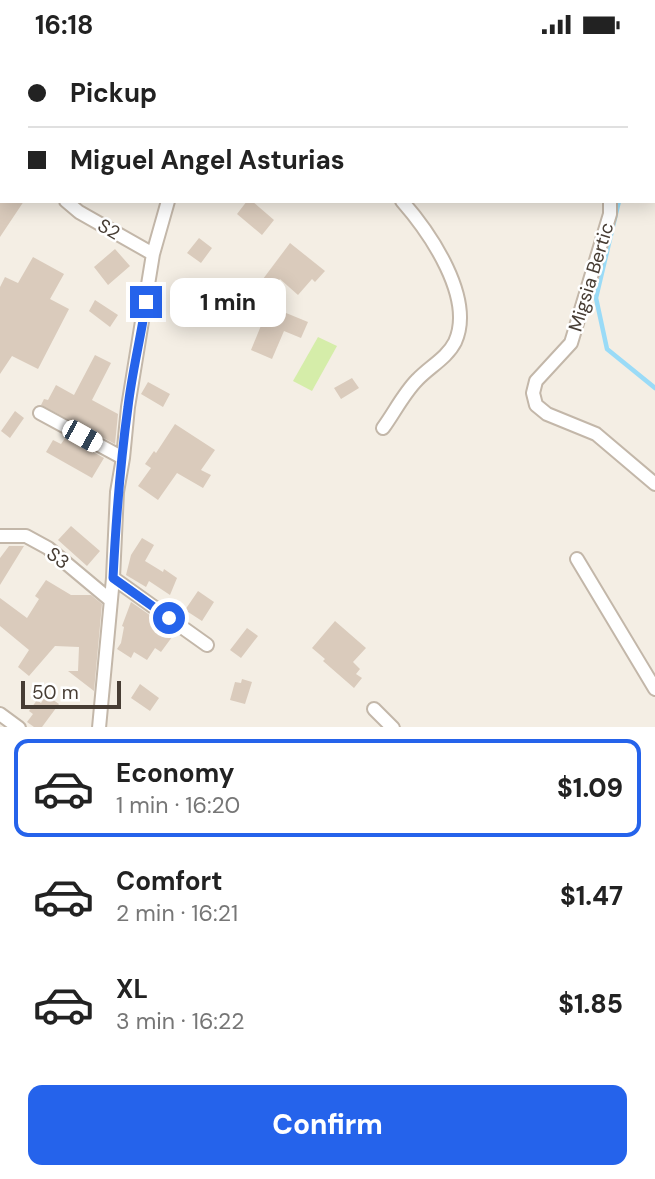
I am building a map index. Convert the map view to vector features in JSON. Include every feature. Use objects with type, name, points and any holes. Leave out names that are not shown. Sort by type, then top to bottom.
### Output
[{"type":"street","name":"S2","points":[[68,203],[79,212],[153,254]]},
{"type":"street","points":[[99,727],[113,578],[117,492],[128,407],[153,254],[167,203]]},
{"type":"street","points":[[383,428],[415,381],[448,353],[460,325],[458,302],[444,260],[424,227],[404,203]]},
{"type":"street","name":"Migsia Bertic","points":[[610,203],[610,214],[571,343],[536,381],[533,393],[536,405],[547,414],[596,435],[655,484]]},
{"type":"street","points":[[40,413],[123,458]]},
{"type":"street","name":"S3","points":[[0,535],[26,536],[48,548],[109,599]]},
{"type":"street","points":[[577,559],[655,689]]},
{"type":"street","points":[[113,578],[207,645]]},
{"type":"street","points":[[374,709],[393,727]]},
{"type":"street","points":[[0,714],[19,727]]},
{"type":"green space","points":[[318,337],[337,346],[312,391],[293,381]]},
{"type":"building","points":[[0,203],[23,203],[0,237]]},
{"type":"building","points":[[245,203],[254,203],[274,220],[262,235],[237,214]]},
{"type":"building","points":[[199,238],[212,248],[201,263],[187,253]]},
{"type":"building","points":[[290,243],[325,271],[315,282],[312,279],[298,295],[280,279],[273,287],[263,279]]},
{"type":"building","points":[[115,249],[130,266],[108,285],[94,267]]},
{"type":"building","points":[[33,257],[64,274],[50,299],[69,309],[38,369],[12,356],[0,374],[0,287],[5,277],[18,283]]},
{"type":"building","points":[[95,300],[118,315],[110,327],[89,311]]},
{"type":"building","points":[[269,306],[308,322],[301,338],[284,331],[272,359],[251,350]]},
{"type":"building","points":[[95,355],[111,363],[92,400],[118,414],[115,444],[41,405],[44,399],[48,400],[56,385],[74,395]]},
{"type":"building","points":[[352,378],[359,388],[341,399],[334,388]]},
{"type":"building","points":[[148,382],[170,394],[163,407],[141,394]]},
{"type":"building","points":[[15,411],[24,418],[10,438],[1,431]]},
{"type":"building","points":[[175,424],[215,450],[201,470],[211,475],[203,488],[177,473],[158,500],[138,486],[151,468],[145,464],[154,451],[156,453]]},
{"type":"building","points":[[66,437],[104,458],[92,478],[46,452],[53,440],[61,444]]},
{"type":"building","points":[[71,526],[100,551],[87,566],[58,540]]},
{"type":"building","points":[[142,538],[154,545],[145,561],[177,578],[170,595],[149,581],[146,587],[126,575],[131,555]]},
{"type":"building","points":[[9,546],[24,546],[0,585],[0,558]]},
{"type":"building","points":[[46,580],[71,595],[91,595],[102,604],[94,691],[68,671],[78,671],[79,647],[55,646],[29,676],[18,667],[29,650],[0,626],[0,598],[27,618],[39,599],[35,596]]},
{"type":"building","points":[[198,591],[214,602],[202,621],[185,610]]},
{"type":"building","points":[[131,602],[157,620],[155,624],[172,637],[161,652],[155,648],[147,660],[134,652],[131,658],[117,649],[121,643],[122,626]]},
{"type":"building","points":[[335,621],[366,648],[353,662],[360,669],[356,674],[362,678],[354,688],[312,648]]},
{"type":"building","points":[[247,628],[258,636],[241,658],[230,650]]},
{"type":"building","points":[[242,679],[252,682],[245,704],[230,700],[235,682],[241,683]]},
{"type":"building","points":[[140,684],[159,698],[150,711],[131,698]]},
{"type":"building","points":[[46,695],[59,704],[42,727],[34,727],[27,722],[33,714],[29,711],[37,700],[41,703]]},
{"type":"waterway","points":[[619,203],[596,298],[607,349],[655,388]]},
{"type":"route","points":[[146,302],[117,492],[113,578],[169,618]]}]
